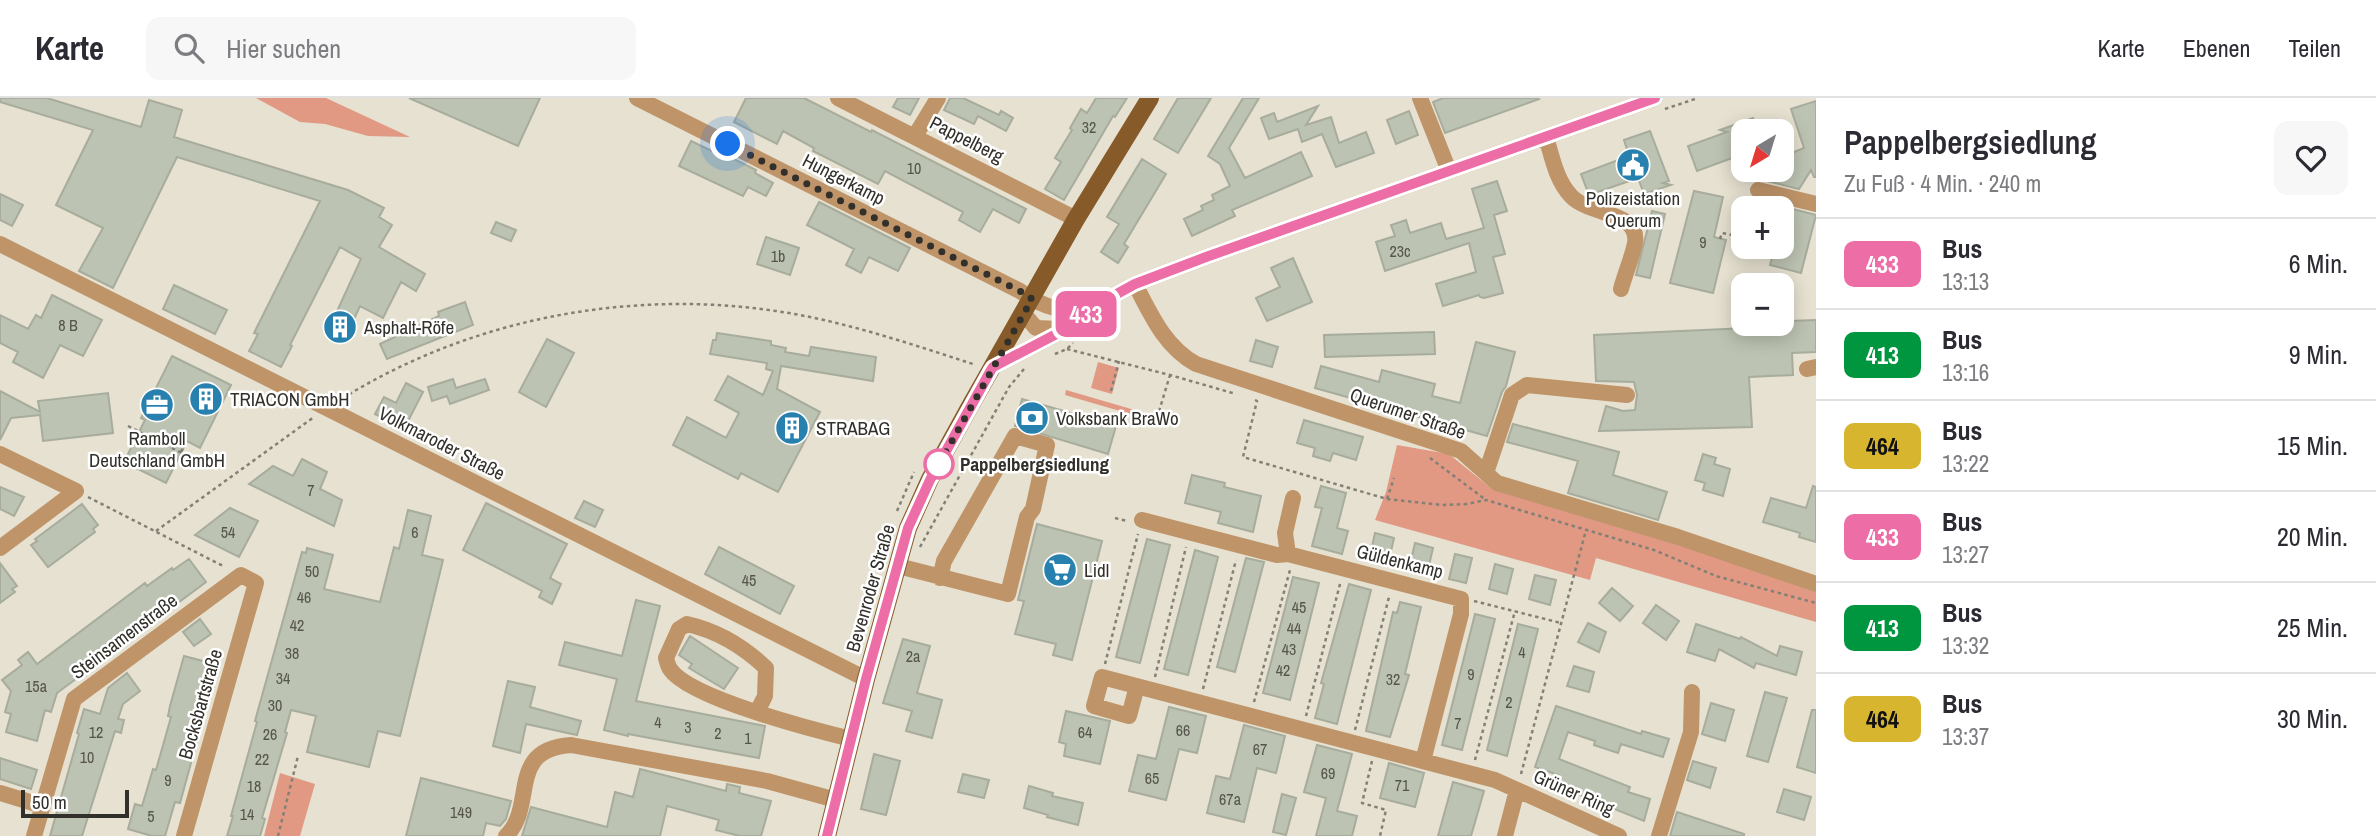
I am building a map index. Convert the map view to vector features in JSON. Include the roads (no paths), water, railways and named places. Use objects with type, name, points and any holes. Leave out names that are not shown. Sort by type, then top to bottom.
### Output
[{"type":"main road","name":"Bevenroder Straße","points":[[827,836],[866,679],[904,568],[908,528],[984,366],[1028,307],[1076,219],[1150,98]]},
{"type":"street","name":"Hungerkamp","points":[[637,98],[1020,291],[1028,307]]},
{"type":"street","name":"Pappelberg","points":[[838,98],[1076,219]]},
{"type":"street","points":[[915,136],[938,98]]},
{"type":"street","points":[[1420,98],[1449,171]]},
{"type":"street","points":[[1070,335],[1036,328],[1028,307],[1074,311],[1093,307],[1135,284],[1206,257],[1655,98]]},
{"type":"street","points":[[1546,137],[1560,181],[1571,197],[1584,207],[1629,222],[1634,230],[1635,242],[1621,289]]},
{"type":"street","points":[[1758,190],[1816,204]]},
{"type":"street","name":"Volkmaroder Straße","points":[[0,244],[866,679]]},
{"type":"street","name":"Querumer Straße","points":[[1135,284],[1165,337],[1177,351],[1216,373],[1461,451],[1497,483],[1678,537],[1816,584]]},
{"type":"street","points":[[984,366],[1070,335],[1093,307]]},
{"type":"street","points":[[1486,473],[1512,395],[1527,385],[1627,395]]},
{"type":"street","points":[[904,568],[940,578],[1008,594],[1027,517],[1033,509],[1047,445],[1015,436],[944,561],[940,578]]},
{"type":"street","points":[[0,454],[76,491],[0,548]]},
{"type":"street","points":[[1291,555],[1285,533],[1293,498]]},
{"type":"street","name":"Güldenkamp","points":[[1142,520],[1461,599],[1461,614],[1423,761]]},
{"type":"street","name":"Bocksbartstraße","points":[[184,836],[256,583],[241,575]]},
{"type":"street","name":"Steinsamenstraße","points":[[34,836],[74,699],[241,575]]},
{"type":"street","points":[[757,712],[765,696],[766,668],[736,643],[714,633],[687,624],[679,629],[666,658],[670,669],[700,690],[757,712],[851,739]]},
{"type":"street","points":[[1144,688],[1129,716],[1094,706],[1102,677],[1199,702],[1471,774],[1517,790]]},
{"type":"street","points":[[1659,836],[1691,732],[1692,692]]},
{"type":"street","points":[[506,836],[514,829],[528,774],[535,759],[556,746],[571,745],[767,781],[836,800]]},
{"type":"street","name":"Grüner Ring","points":[[1505,836],[1517,790],[1619,836]]},
{"type":"street","points":[[0,793],[43,806]]},
{"type":"place","name":"Polizeistation Querum","points":[[1633,165]]},
{"type":"place","name":"Asphalt-Röfe","points":[[340,327]]},
{"type":"place","name":"TRIACON GmbH","points":[[206,399]]},
{"type":"place","name":"Ramboll Deutschland GmbH","points":[[157,405]]},
{"type":"place","name":"Volksbank BraWo","points":[[1032,418]]},
{"type":"place","name":"STRABAG","points":[[792,428]]},
{"type":"place","name":"Pappelbergsiedlung","points":[[939,464]]},
{"type":"place","name":"Lidl","points":[[1060,570]]}]
